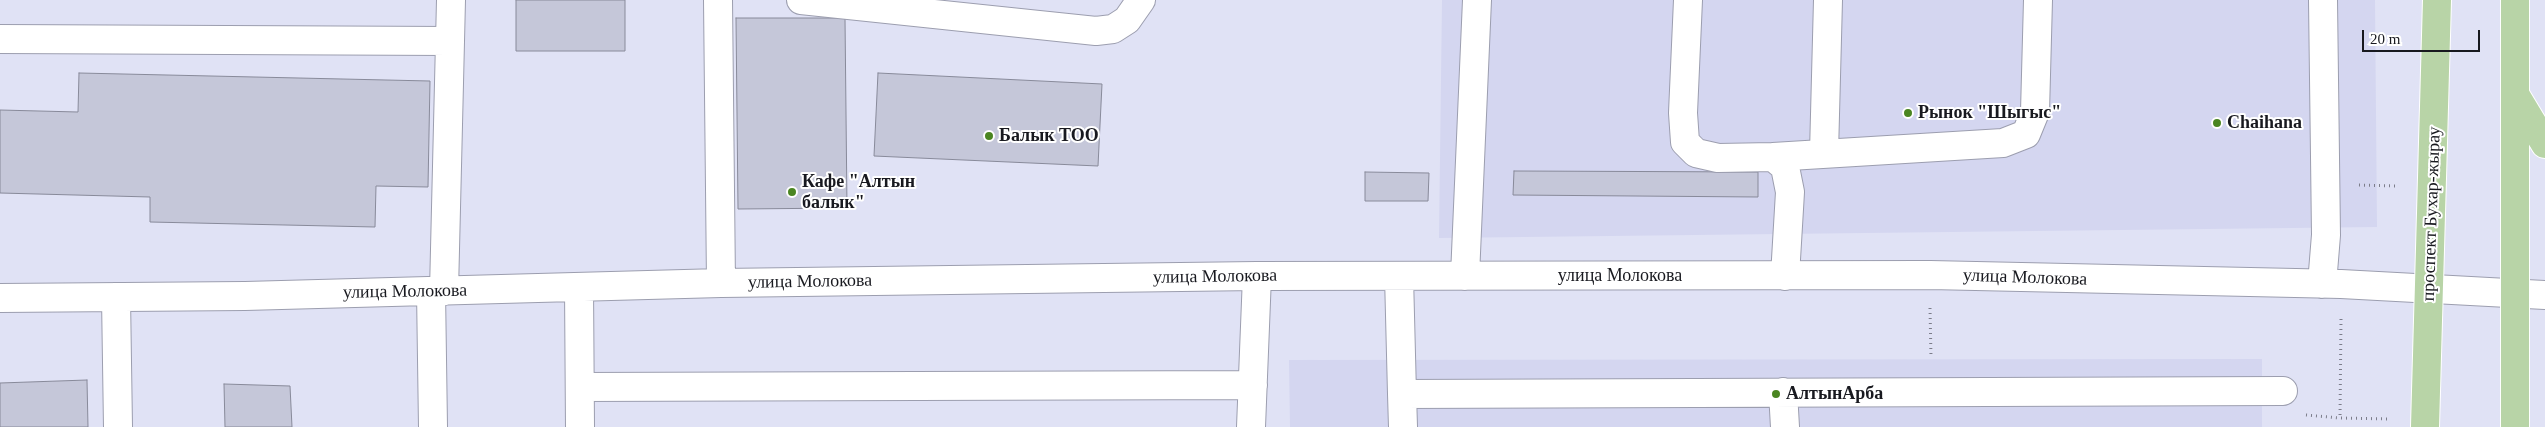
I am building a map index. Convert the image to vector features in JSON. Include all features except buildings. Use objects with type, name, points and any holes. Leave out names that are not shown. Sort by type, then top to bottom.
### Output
[{"type":"main road","name":"проспект Бухар-жырау","points":[[2425,427],[2437,0]]},
{"type":"main road","points":[[2515,0],[2515,427]]},
{"type":"main road","points":[[2516,95],[2545,144]]},
{"type":"street","points":[[433,427],[451,0]]},
{"type":"street","points":[[718,0],[721,283]]},
{"type":"street","points":[[801,0],[1096,32],[1113,29],[1127,20],[1141,0]]},
{"type":"street","points":[[1465,276],[1477,0]]},
{"type":"street","points":[[1688,0],[1683,113],[1685,142],[1696,152],[1718,158],[2003,143],[2026,134],[2035,112],[2038,0]]},
{"type":"street","points":[[1824,153],[1828,0]]},
{"type":"street","points":[[2322,284],[2326,235],[2324,0]]},
{"type":"street","points":[[0,39],[450,40]]},
{"type":"street","points":[[1773,156],[1785,167],[1790,192],[1784,276]]},
{"type":"street","name":"улица Молокова","points":[[0,298],[438,291],[721,283],[1257,276],[1930,275],[2322,284],[2545,294]]},
{"type":"street","points":[[1251,427],[1257,276]]},
{"type":"street","points":[[1399,276],[1402,427]]},
{"type":"street","points":[[579,287],[580,427]]},
{"type":"street","points":[[116,297],[118,427]]},
{"type":"street","points":[[580,387],[1253,385]]},
{"type":"street","points":[[1402,394],[2283,391]]},
{"type":"street","points":[[1783,392],[1785,427]]},
{"type":"path","points":[[1930,275],[1931,392]]},
{"type":"path","points":[[2302,415],[2340,418]]},
{"type":"shaded area","name":"Рынок \"Шыгыс\"","points":[[1442,0],[2375,0],[2377,227],[1439,238]]},
{"type":"shaded area","name":"АлтынАрба","points":[[2262,359],[2262,427],[1290,427],[1289,360]]},
{"type":"place","name":"Рынок \"Шыгыс\"","points":[[1908,113]]},
{"type":"place","name":"Chaihana","points":[[2217,123]]},
{"type":"place","name":"Балык ТОО","points":[[989,136]]},
{"type":"place","name":"Кафе \"Алтын балык\"","points":[[792,192]]},
{"type":"place","name":"АлтынАрба","points":[[1776,394]]}]
